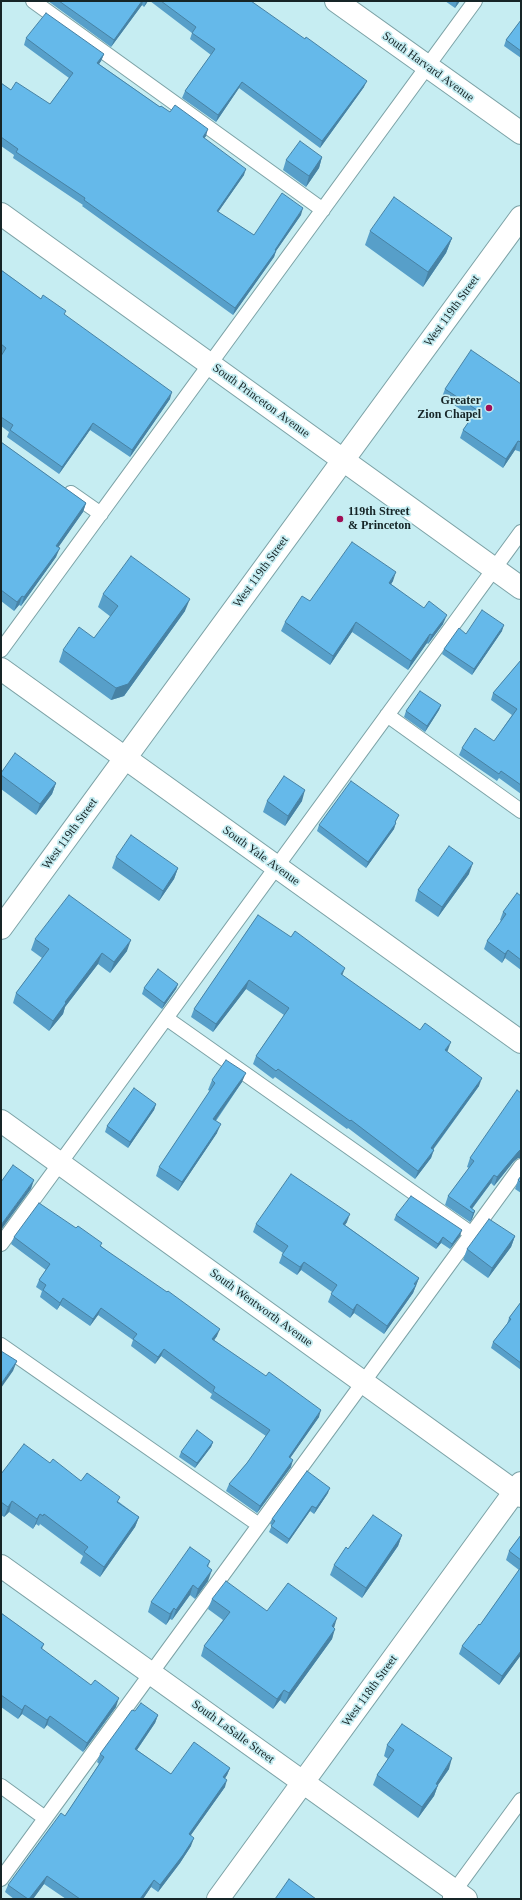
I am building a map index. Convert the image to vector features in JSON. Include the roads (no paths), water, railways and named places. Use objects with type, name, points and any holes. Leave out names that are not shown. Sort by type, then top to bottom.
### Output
[{"type":"street","name":"South Harvard Avenue","points":[[336,1],[521,134]]},
{"type":"street","name":"South Princeton Avenue","points":[[1,214],[521,588]]},
{"type":"street","name":"West 119th Street","points":[[1,928],[521,217]]},
{"type":"street","name":"South Yale Avenue","points":[[1,669],[521,1042]]},
{"type":"street","name":"South Wentworth Avenue","points":[[1,1121],[364,1382],[519,1490]]},
{"type":"street","name":"West 118th Street","points":[[218,1899],[519,1490]]},
{"type":"street","name":"South LaSalle Street","points":[[1,1566],[303,1782],[457,1896]]},
{"type":"lane","points":[[33,1],[323,210]]},
{"type":"lane","points":[[1,650],[475,1]]},
{"type":"lane","points":[[57,483],[100,514]]},
{"type":"lane","points":[[1,1244],[521,532]]},
{"type":"lane","points":[[387,715],[521,811]]},
{"type":"lane","points":[[166,1018],[472,1234]]},
{"type":"lane","points":[[1,1879],[152,1674],[521,1166]]},
{"type":"lane","points":[[1,1345],[259,1525]]},
{"type":"lane","points":[[1,1786],[46,1818]]},
{"type":"lane","points":[[457,1896],[521,1800]]},
{"type":"place","name":"Greater Zion Chapel","points":[[489,408]]},
{"type":"place","name":"119th Street & Princeton","points":[[340,519]]}]
